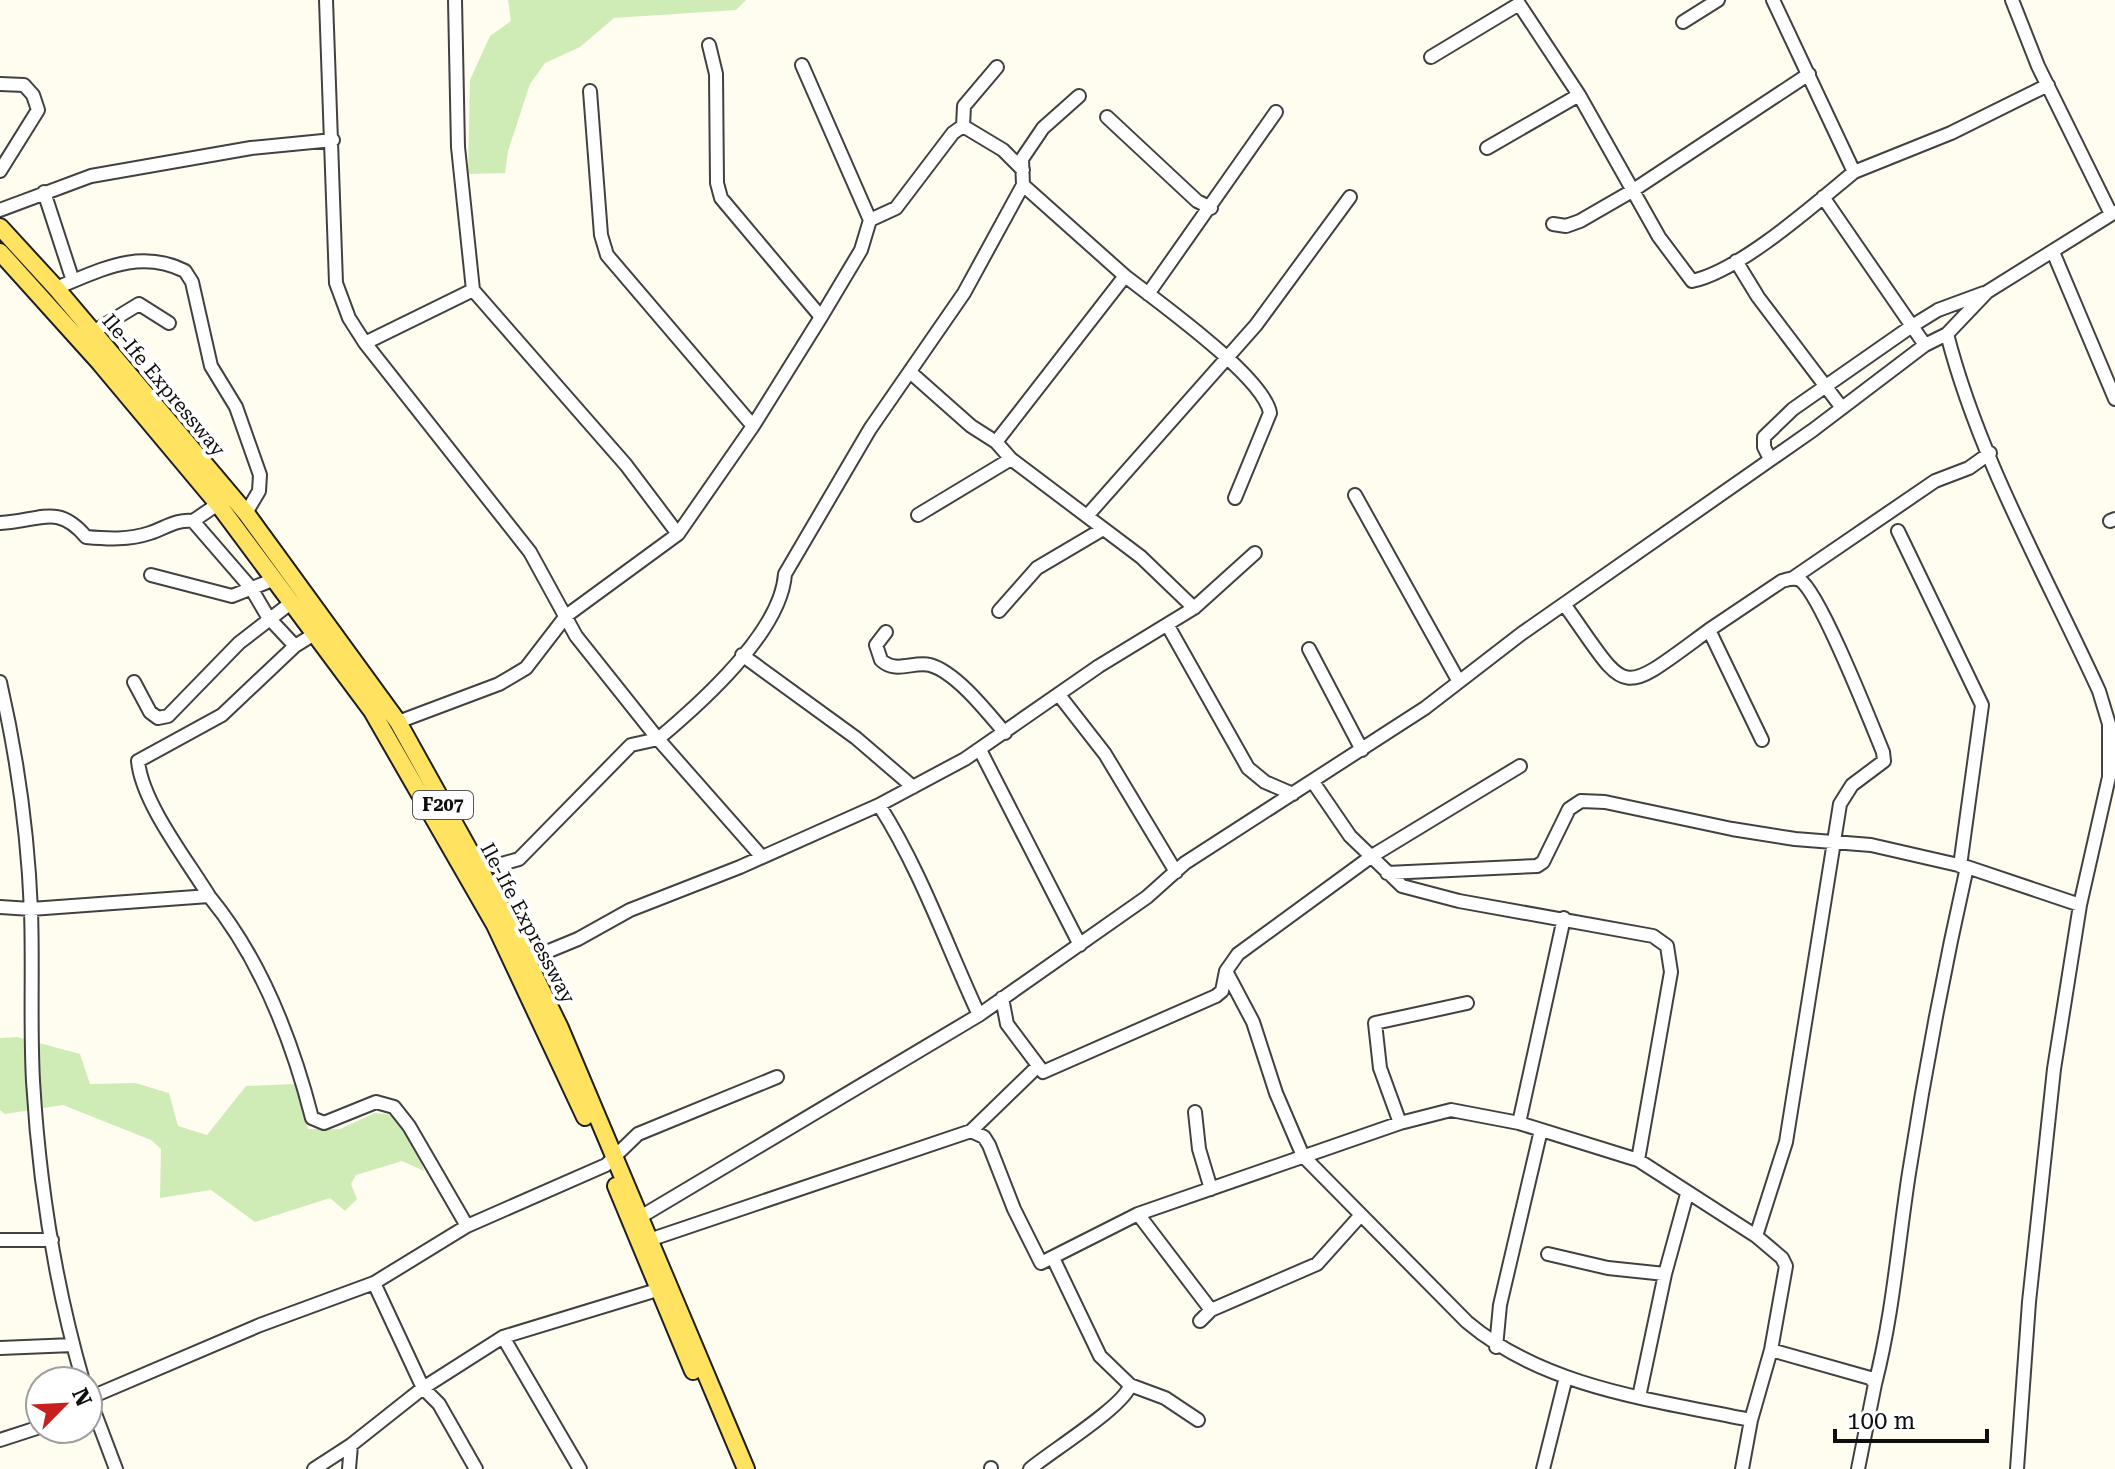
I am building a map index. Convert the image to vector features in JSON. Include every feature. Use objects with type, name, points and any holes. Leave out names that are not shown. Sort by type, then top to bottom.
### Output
[{"type":"main road","name":"Ile-Ife Expressway","points":[[0,227],[56,288],[246,513],[398,722],[476,864],[537,1008],[610,1161],[642,1216],[746,1469]]},
{"type":"main road","name":"Ile-Ife Expressway","points":[[0,252],[100,363],[218,504],[316,633],[380,723],[527,960],[560,1028],[657,1290],[735,1469]]},
{"type":"street","points":[[326,0],[336,283],[349,318],[365,343],[530,552],[595,662],[761,856]]},
{"type":"street","points":[[455,0],[458,147],[473,290],[626,465],[678,534]]},
{"type":"street","points":[[1683,22],[1718,0]]},
{"type":"street","points":[[1773,0],[1854,172]]},
{"type":"street","points":[[1770,459],[1764,447],[1764,437],[1772,426],[1826,387],[1938,310],[1987,292],[2113,213],[2048,85],[2012,0]]},
{"type":"street","points":[[1431,57],[1520,1],[1579,95],[1659,237],[1692,281],[1709,277],[1736,261],[1854,172],[1951,133],[2048,85]]},
{"type":"street","points":[[709,45],[716,74],[717,183],[721,198],[821,317]]},
{"type":"street","points":[[398,722],[499,684],[526,668],[566,616],[678,534],[753,426],[821,317],[861,250],[870,220],[802,65]]},
{"type":"street","points":[[963,126],[964,106],[997,67]]},
{"type":"street","points":[[1553,224],[1566,226],[1580,221],[1632,191],[1809,74]]},
{"type":"street","points":[[0,84],[24,85],[33,95],[38,110],[0,171]]},
{"type":"street","points":[[590,91],[601,235],[607,255],[753,426]]},
{"type":"street","points":[[1487,148],[1579,95]]},
{"type":"street","points":[[476,864],[495,866],[519,859],[631,745],[658,739],[689,713],[742,655],[783,594],[785,574],[839,481],[964,293],[1023,185],[1022,159],[1043,128],[1079,96]]},
{"type":"street","points":[[1148,294],[1276,112]]},
{"type":"street","points":[[1107,117],[1197,201],[1211,208]]},
{"type":"street","points":[[870,220],[896,208],[953,133],[963,126]]},
{"type":"street","points":[[963,126],[1003,150],[1023,170]]},
{"type":"street","points":[[0,210],[91,176],[251,148],[333,140]]},
{"type":"street","points":[[1023,185],[1125,276],[1227,359],[1267,399],[1270,413],[1235,498]]},
{"type":"street","points":[[44,192],[73,281]]},
{"type":"street","points":[[1087,516],[1200,385],[1227,359],[1350,197]]},
{"type":"street","points":[[1823,197],[1925,345]]},
{"type":"street","points":[[2053,252],[2115,399]]},
{"type":"street","points":[[56,288],[127,260],[148,259],[185,271],[192,282],[211,366],[236,407],[260,475],[259,491],[246,513]]},
{"type":"street","points":[[1736,261],[1758,297],[1842,408]]},
{"type":"street","points":[[996,442],[1125,276]]},
{"type":"street","points":[[365,343],[473,290]]},
{"type":"street","points":[[642,1216],[979,1015],[1080,945],[1176,872],[1425,708],[1458,680],[1842,408],[1925,345],[1947,334],[1987,292]]},
{"type":"street","points":[[93,332],[139,304],[169,323]]},
{"type":"street","points":[[1947,334],[1956,370],[1990,453],[2111,708],[2109,777],[2080,905],[2054,1069],[2029,1302],[2017,1469]]},
{"type":"street","points":[[910,372],[971,426],[996,442],[1011,459],[1141,557],[1194,608]]},
{"type":"street","points":[[1564,604],[1606,664],[1623,679],[1631,681],[1649,674],[1709,630],[1782,581],[1793,578],[1935,481],[1969,468],[1990,453]]},
{"type":"street","points":[[918,515],[1011,459]]},
{"type":"street","points":[[1355,495],[1458,680]]},
{"type":"street","points":[[0,523],[45,515],[62,516],[75,524],[86,537],[122,540],[183,520],[193,521],[218,504]]},
{"type":"street","points":[[193,521],[251,588],[268,617],[295,646]]},
{"type":"street","points":[[999,611],[1037,568],[1103,529]]},
{"type":"street","points":[[1858,1469],[1890,1326],[1909,1176],[1963,866],[1982,705],[1898,531]]},
{"type":"street","points":[[527,960],[578,939],[630,910],[879,805],[980,750],[1099,666],[1194,608],[1255,553]]},
{"type":"street","points":[[151,575],[232,596],[275,579]]},
{"type":"street","points":[[1756,1236],[1786,1142],[1814,950],[1844,794],[1884,761],[1883,752],[1827,622],[1802,581],[1793,578]]},
{"type":"street","points":[[134,682],[150,712],[158,718],[168,716],[268,617],[292,602]]},
{"type":"street","points":[[1168,626],[1248,768],[1265,782],[1293,794]]},
{"type":"street","points":[[1709,630],[1762,740]]},
{"type":"street","points":[[886,632],[876,645],[881,660],[898,667],[930,665],[963,686],[1005,733]]},
{"type":"street","points":[[316,633],[295,646],[222,715],[138,761],[139,774],[209,896],[238,932],[294,1056],[312,1118],[324,1123],[376,1102],[394,1107],[409,1126],[467,1226]]},
{"type":"street","points":[[1309,649],[1362,750]]},
{"type":"street","points":[[742,655],[856,738],[913,787]]},
{"type":"street","points":[[0,682],[17,766],[31,909],[33,1079],[40,1160],[52,1240],[79,1365]]},
{"type":"street","points":[[1059,695],[1105,754],[1176,872]]},
{"type":"street","points":[[980,750],[1080,945]]},
{"type":"street","points":[[1002,998],[1007,1024],[1037,1067],[1043,1072],[1051,1070],[1216,996],[1222,991],[1226,971],[1238,954],[1372,856],[1520,766]]},
{"type":"street","points":[[1313,782],[1350,836],[1402,886],[1419,892],[1653,936],[1667,946],[1671,956],[1638,1160]]},
{"type":"street","points":[[1387,873],[1537,866],[1543,862],[1569,809],[1581,801],[1605,802],[1732,829],[1871,845],[1963,866],[2080,905]]},
{"type":"street","points":[[879,805],[925,887],[940,932],[979,1015]]},
{"type":"street","points":[[0,907],[31,909],[209,896]]},
{"type":"street","points":[[1519,1123],[1564,918]]},
{"type":"street","points":[[1226,971],[1253,1022],[1276,1093],[1303,1156],[1360,1216],[1496,1347],[1566,1377],[1639,1397],[1751,1420]]},
{"type":"street","points":[[1400,1123],[1380,1068],[1375,1023],[1467,1003]]},
{"type":"street","points":[[652,1239],[900,1158],[971,1131],[1037,1067]]},
{"type":"street","points":[[104,1397],[260,1325],[374,1283],[467,1226],[610,1161],[638,1134],[777,1077]]},
{"type":"street","points":[[971,1131],[984,1137],[989,1145],[1037,1260],[1041,1263],[1138,1214],[1400,1123],[1451,1110],[1519,1123],[1638,1160],[1756,1236],[1782,1258],[1786,1266],[1771,1350],[1751,1420],[1742,1469]]},
{"type":"street","points":[[1195,1112],[1199,1149],[1211,1189]]},
{"type":"street","points":[[1496,1347],[1500,1305],[1541,1130]]},
{"type":"street","points":[[1639,1397],[1665,1274],[1687,1194]]},
{"type":"street","points":[[1138,1214],[1211,1310]]},
{"type":"street","points":[[1200,1321],[1211,1310],[1317,1264],[1360,1216]]},
{"type":"street","points":[[0,1240],[52,1240]]},
{"type":"street","points":[[1548,1254],[1608,1268],[1665,1274]]},
{"type":"street","points":[[1053,1258],[1100,1356],[1130,1385],[1165,1398],[1198,1420]]},
{"type":"street","points":[[374,1283],[423,1388],[439,1404],[476,1469]]},
{"type":"street","points":[[314,1469],[351,1445],[423,1388],[503,1337],[657,1290]]},
{"type":"street","points":[[503,1337],[580,1469]]},
{"type":"street","points":[[0,1348],[73,1345]]},
{"type":"street","points":[[1771,1350],[1870,1378],[1875,1384]]},
{"type":"street","points":[[1543,1469],[1566,1377]]},
{"type":"street","points":[[1030,1469],[1114,1406],[1128,1392],[1130,1385]]},
{"type":"street","points":[[0,1440],[24,1432]]},
{"type":"street","points":[[104,1440],[116,1469]]},
{"type":"street","points":[[349,1469],[351,1445]]},
{"type":"green space","points":[[508,0],[746,0],[736,10],[614,18],[580,47],[545,63],[530,84],[508,151],[505,173],[468,174],[470,80],[490,36],[511,21]]},
{"type":"green space","points":[[17,1037],[80,1054],[90,1084],[135,1083],[169,1093],[178,1126],[207,1135],[246,1086],[295,1084],[308,1129],[340,1129],[375,1113],[394,1115],[417,1149],[424,1171],[402,1161],[356,1175],[351,1184],[357,1199],[345,1211],[330,1198],[255,1222],[211,1190],[160,1198],[161,1149],[151,1140],[63,1105],[5,1114],[0,1110],[0,1038]]}]
